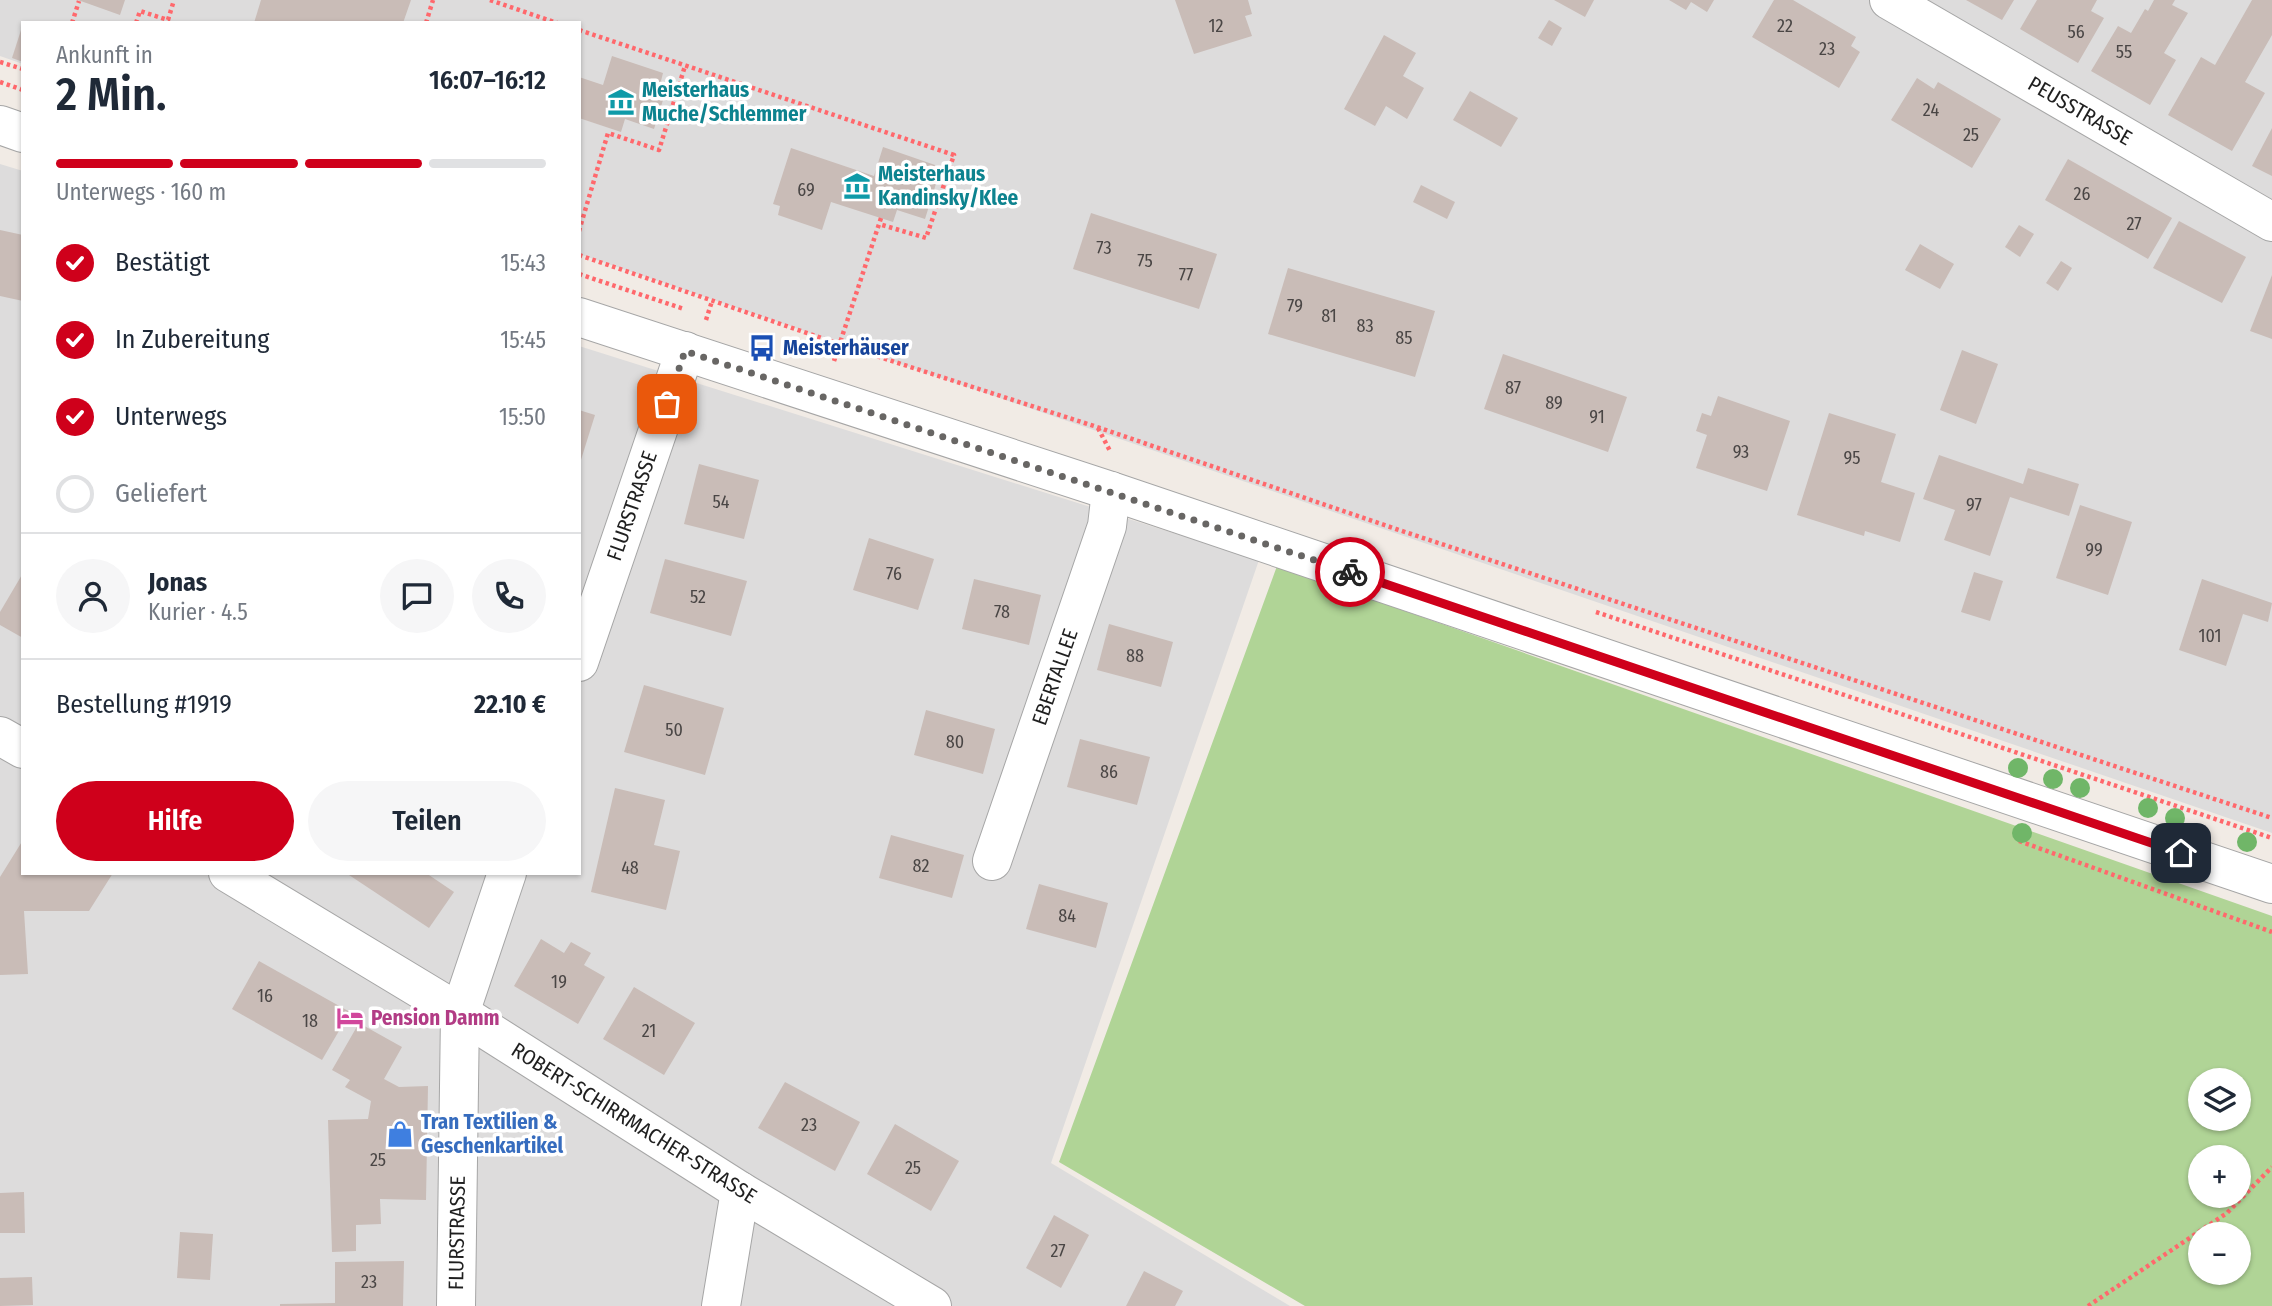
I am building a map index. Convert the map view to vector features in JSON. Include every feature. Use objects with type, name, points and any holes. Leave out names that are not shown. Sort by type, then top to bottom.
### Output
[{"type":"street","name":"PEUSSTRASSE","points":[[1889,0],[2272,222]]},
{"type":"street","points":[[0,125],[21,132]]},
{"type":"street","points":[[581,318],[1111,491],[2272,884]]},
{"type":"street","name":"FLURSTRASSE","points":[[581,656],[685,351]]},
{"type":"street","name":"EBERTALLEE","points":[[992,861],[1107,526],[1111,491]]},
{"type":"street","points":[[0,736],[21,749]]},
{"type":"street","name":"ROBERT-SCHIRRMACHER-STRASSE","points":[[231,875],[460,1013],[740,1191],[932,1306]]},
{"type":"street","name":"FLURSTRASSE","points":[[456,1306],[460,1013],[506,875]]},
{"type":"street","points":[[722,1306],[740,1191]]},
{"type":"path","points":[[137,21],[141,11],[168,20],[174,0]]},
{"type":"path","points":[[427,21],[433,0]]},
{"type":"path","points":[[490,0],[551,21]]},
{"type":"path","points":[[73,21],[79,1]]},
{"type":"path","points":[[581,31],[954,155],[926,238],[880,221],[823,396]]},
{"type":"path","points":[[0,62],[21,68]]},
{"type":"path","points":[[581,224],[609,131],[659,150],[685,66]]},
{"type":"path","points":[[0,82],[21,89]]},
{"type":"path","points":[[581,256],[839,344],[1097,427],[2272,818]]},
{"type":"path","points":[[2088,1306],[2227,1213],[2272,1167]]},
{"type":"shaded area","points":[[0,0],[2272,0],[2272,833],[581,255],[581,21],[21,21],[21,63],[0,56]]},
{"type":"shaded area","points":[[0,164],[21,170],[21,875],[581,875],[581,347],[1259,560],[1051,1163],[1290,1306],[0,1306]]},
{"type":"green space","points":[[1277,566],[2272,916],[2272,1306],[1305,1306],[1059,1162]]},
{"type":"building","points":[[78,0],[125,0],[120,15]]},
{"type":"building","points":[[261,0],[411,0],[404,21],[255,21]]},
{"type":"building","points":[[1175,0],[1248,0],[1252,14],[1245,16],[1252,36],[1194,54]]},
{"type":"building","points":[[1554,0],[1594,0],[1585,17]]},
{"type":"building","points":[[1669,0],[1714,0],[1707,12],[1691,2],[1686,10]]},
{"type":"building","points":[[1774,0],[1793,0],[1856,37],[1851,46],[1860,52],[1839,88],[1752,37]]},
{"type":"building","points":[[1966,0],[2014,0],[2002,20]]},
{"type":"building","points":[[2037,0],[2097,0],[2091,11],[2104,18],[2078,63],[2020,29]]},
{"type":"building","points":[[2154,0],[2175,0],[2172,5],[2188,13],[2164,53],[2176,60],[2150,105],[2091,71],[2118,26],[2131,33],[2145,9],[2148,11]]},
{"type":"building","points":[[2252,0],[2272,0],[2272,35],[2245,82],[2265,93],[2232,151],[2168,115],[2201,57],[2215,65]]},
{"type":"building","points":[[1549,20],[1562,28],[1552,46],[1538,38]]},
{"type":"building","points":[[21,30],[21,61],[12,58]]},
{"type":"building","points":[[1384,35],[1416,53],[1403,76],[1424,88],[1407,119],[1386,106],[1375,126],[1344,109]]},
{"type":"building","name":"Meisterhaus Muche/Schlemmer","points":[[612,56],[663,73],[661,81],[668,84],[654,129],[625,119],[621,132],[581,119],[581,78],[603,85]]},
{"type":"building","points":[[1917,78],[1934,89],[1938,82],[2001,119],[1972,168],[1891,120]]},
{"type":"building","points":[[1470,91],[1518,118],[1501,147],[1453,120]]},
{"type":"building","points":[[2272,128],[2272,176],[2252,166]]},
{"type":"building","name":"Meisterhaus Kandinsky/Klee","points":[[883,147],[935,165],[933,172],[939,174],[925,219],[897,210],[893,222],[831,202],[822,230],[778,215],[780,206],[773,204],[791,148],[874,176]]},
{"type":"building","points":[[2068,159],[2172,218],[2148,259],[2045,200]]},
{"type":"building","points":[[1421,185],[1455,202],[1447,219],[1413,202]]},
{"type":"building","points":[[1091,213],[1217,254],[1199,309],[1073,269]]},
{"type":"building","points":[[2179,221],[2246,257],[2222,303],[2153,268]]},
{"type":"building","points":[[2019,225],[2034,234],[2020,257],[2005,247]]},
{"type":"building","points":[[0,230],[21,235],[21,301],[0,296]]},
{"type":"building","points":[[1920,244],[1954,264],[1940,289],[1905,270]]},
{"type":"building","points":[[2061,261],[2072,268],[2058,291],[2046,283]]},
{"type":"building","points":[[1288,268],[1435,311],[1415,377],[1268,334]]},
{"type":"building","points":[[2272,275],[2272,339],[2250,331]]},
{"type":"building","points":[[1962,350],[1998,364],[1976,424],[1940,410]]},
{"type":"building","points":[[1503,354],[1627,397],[1608,452],[1484,409]]},
{"type":"building","points":[[1718,396],[1790,421],[1767,491],[1696,468],[1707,435],[1696,431],[1702,413],[1711,416]]},
{"type":"building","points":[[581,411],[595,415],[581,460]]},
{"type":"building","points":[[1829,413],[1896,434],[1881,482],[1915,493],[1900,542],[1865,531],[1864,536],[1797,515]]},
{"type":"building","points":[[1939,455],[2023,484],[2028,468],[2079,484],[2069,516],[2010,497],[1990,556],[1944,540],[1955,510],[1923,499]]},
{"type":"building","points":[[699,464],[759,480],[744,539],[684,524]]},
{"type":"building","points":[[2080,505],[2132,522],[2108,595],[2056,578]]},
{"type":"building","points":[[869,538],[934,559],[918,610],[853,590]]},
{"type":"building","points":[[665,559],[747,581],[731,636],[650,613]]},
{"type":"building","points":[[1974,572],[2003,581],[1990,621],[1961,612]]},
{"type":"building","points":[[21,576],[21,637],[0,625],[0,612]]},
{"type":"building","points":[[974,579],[1041,595],[1029,645],[962,629]]},
{"type":"building","points":[[2202,579],[2272,603],[2268,622],[2243,614],[2226,666],[2179,650]]},
{"type":"building","points":[[1109,624],[1173,642],[1161,687],[1097,670]]},
{"type":"building","points":[[644,685],[724,708],[705,775],[624,752]]},
{"type":"building","points":[[926,710],[995,729],[983,774],[914,755]]},
{"type":"building","points":[[1080,739],[1150,757],[1137,805],[1067,787]]},
{"type":"building","points":[[615,788],[665,800],[654,845],[680,851],[666,910],[591,892]]},
{"type":"building","points":[[891,835],[964,855],[952,898],[879,878]]},
{"type":"building","points":[[21,843],[21,875],[112,875],[89,911],[24,911],[28,974],[0,975],[0,877]]},
{"type":"building","points":[[349,875],[429,875],[454,892],[429,928]]},
{"type":"building","points":[[1039,884],[1108,903],[1096,948],[1026,929]]},
{"type":"building","points":[[541,939],[564,953],[571,942],[591,953],[584,965],[605,977],[578,1024],[514,986]]},
{"type":"building","points":[[259,961],[350,1012],[322,1060],[232,1009]]},
{"type":"building","points":[[634,987],[695,1023],[664,1075],[603,1039]]},
{"type":"building","points":[[359,1023],[402,1047],[384,1079],[399,1087],[428,1086],[426,1200],[380,1199],[381,1224],[356,1225],[356,1251],[332,1252],[328,1120],[368,1119],[371,1101],[345,1087],[350,1080],[332,1070]]},
{"type":"building","points":[[785,1082],[860,1122],[835,1171],[758,1128]]},
{"type":"building","points":[[895,1124],[959,1161],[931,1211],[867,1174]]},
{"type":"building","points":[[24,1192],[25,1233],[0,1233],[0,1193]]},
{"type":"building","points":[[1054,1215],[1089,1235],[1061,1288],[1026,1268]]},
{"type":"building","points":[[180,1232],[213,1234],[210,1280],[177,1278]]},
{"type":"building","points":[[404,1261],[403,1306],[280,1306],[335,1303],[335,1262]]},
{"type":"building","points":[[1144,1271],[1183,1291],[1175,1306],[1126,1306]]},
{"type":"building","points":[[32,1277],[33,1305],[0,1306],[0,1278]]},
{"type":"way so far","points":[[667,404],[685,351],[1350,572]]},
{"type":"place","name":"Meisterhaus Muche/Schlemmer","points":[[621,102]]},
{"type":"place","name":"Meisterhaus Kandinsky/Klee","points":[[857,186]]},
{"type":"place","name":"Meisterhäuser","points":[[762,348]]},
{"type":"place","name":"Pension Damm","points":[[350,1018]]},
{"type":"place","name":"Tran Textilien & Geschenkartikel","points":[[400,1134]]},
{"type":"route","points":[[1350,572],[2181,853]]}]
